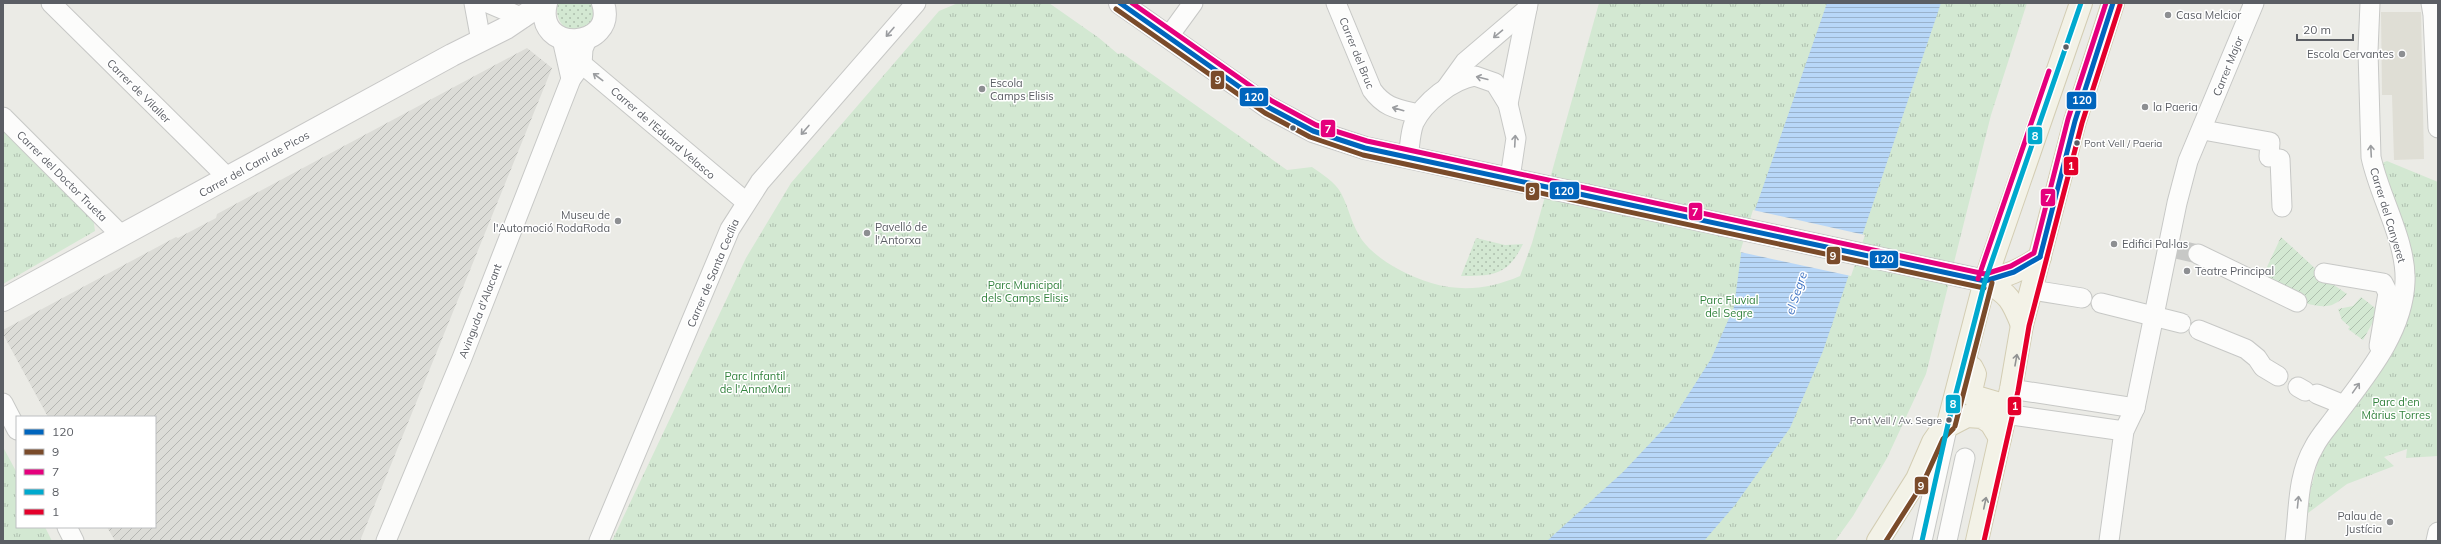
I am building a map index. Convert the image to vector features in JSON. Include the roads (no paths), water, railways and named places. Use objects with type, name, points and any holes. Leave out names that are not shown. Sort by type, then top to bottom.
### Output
[{"type":"main road","name":"Carrer del Camí de Picos","points":[[3,300],[515,23],[544,3]]},
{"type":"main road","points":[[544,3],[544,15],[556,33]]},
{"type":"main road","points":[[587,39],[599,29],[603,22],[603,3]]},
{"type":"main road","points":[[1120,3],[1268,106],[1313,131],[1343,141],[1408,157],[1951,275],[1985,281],[2000,289],[2012,300],[2022,325]]},
{"type":"main road","points":[[1948,424],[1968,372],[1985,281],[2081,3]]},
{"type":"main road","points":[[1977,541],[2008,401],[2022,325],[2074,121],[2113,3]]},
{"type":"main road","name":"Carrer del Camí de Picos","points":[[515,23],[556,33],[579,41],[587,39]]},
{"type":"main road","points":[[1985,281],[2024,269],[2040,257]]},
{"type":"main road","points":[[1968,372],[2008,401]]},
{"type":"main road","points":[[1878,541],[1917,479],[1937,435],[1948,424],[1967,416],[1982,417],[1991,423],[2000,438]]},
{"type":"street","name":"Carrer de Vilaller","points":[[51,3],[228,178]]},
{"type":"street","points":[[474,3],[481,41]]},
{"type":"street","points":[[479,3],[515,23]]},
{"type":"street","points":[[488,3],[515,23]]},
{"type":"street","name":"Carrer de Santa Cecília","points":[[599,541],[730,229],[746,202],[770,171],[916,3]]},
{"type":"street","points":[[1169,36],[1193,3]]},
{"type":"street","name":"Carrer del Bruc","points":[[1336,3],[1372,90],[1380,101],[1387,106],[1418,114]]},
{"type":"street","name":"Carrer Major","points":[[2109,541],[2124,431],[2135,408],[2155,316],[2172,248],[2177,203],[2188,161],[2254,3]]},
{"type":"street","name":"Carrer del Canyeret","points":[[2295,541],[2301,480],[2305,467],[2314,446],[2378,357],[2401,313],[2406,281],[2398,242],[2374,173],[2371,156],[2368,51],[2370,3]]},
{"type":"street","points":[[2431,3],[2433,15],[2438,128]]},
{"type":"street","points":[[1445,90],[1464,62],[1528,6]]},
{"type":"street","points":[[1508,104],[1528,6]]},
{"type":"street","points":[[556,33],[571,79]]},
{"type":"street","name":"Avinguda d'Alacant","points":[[386,541],[462,358],[571,79],[582,64],[583,49],[587,39]]},
{"type":"street","name":"Carrer de l'Eduard Velasco","points":[[582,64],[746,202]]},
{"type":"street","points":[[1408,157],[1413,125],[1418,114],[1445,90],[1469,77],[1482,78],[1495,83],[1508,104],[1516,138],[1510,178]]},
{"type":"street","name":"Carrer del Doctor Trueta","points":[[3,117],[121,235]]},
{"type":"street","points":[[2202,130],[2270,142],[2282,207]]},
{"type":"street","points":[[2198,254],[2297,302]]},
{"type":"street","points":[[2324,273],[2383,283],[2388,293],[2378,357]]},
{"type":"street","points":[[2032,290],[2082,298]]},
{"type":"street","points":[[2101,303],[2181,323]]},
{"type":"street","points":[[2199,330],[2246,349],[2257,358],[2263,368],[2278,376]]},
{"type":"street","points":[[2307,391],[2344,406]]},
{"type":"street","points":[[2008,401],[2135,408]]},
{"type":"street","points":[[2008,401],[2124,431]]},
{"type":"street","points":[[3,403],[16,428]]},
{"type":"street","points":[[1922,541],[1948,424]]},
{"type":"street","points":[[1948,541],[1965,458]]},
{"type":"street","points":[[68,528],[74,541]]},
{"type":"street","points":[[2436,541],[2438,532]]},
{"type":"water","name":"el Segre","points":[[1827,3],[1941,3],[1823,351],[1790,428],[1735,505],[1704,541],[1547,541],[1623,472],[1672,420],[1711,359],[1734,307],[1742,247]]},
{"type":"tunnel","points":[[2176,249],[2198,254]]},
{"type":"place","name":"Casa Melcior","points":[[2168,15]]},
{"type":"place","name":"Escola Cervantes","points":[[2402,54]]},
{"type":"place","name":"Escola Camps Elisis","points":[[982,89]]},
{"type":"place","name":"la Paeria","points":[[2145,107]]},
{"type":"place","name":"Pont Vell / Paeria","points":[[2077,143]]},
{"type":"place","name":"Museu de l'Automoció RodaRoda","points":[[618,221]]},
{"type":"place","name":"Pavelló de l'Antorxa","points":[[867,233]]},
{"type":"place","name":"Edifici Pal·las","points":[[2114,244]]},
{"type":"place","name":"Teatre Principal","points":[[2187,271]]},
{"type":"place","name":"Pont Vell / Av. Segre","points":[[1949,420]]},
{"type":"place","name":"Palau de Justícia","points":[[2390,522]]},
{"type":"park label","name":"Parc Municipal dels Camps Elisis","points":[[1025,291]]},
{"type":"park label","name":"Parc Fluvial del Segre","points":[[1729,306]]},
{"type":"park label","name":"Parc Infantil de l'AnnaMari","points":[[755,382]]},
{"type":"park label","name":"Parc d'en Màrius Torres","points":[[2396,408]]}]
